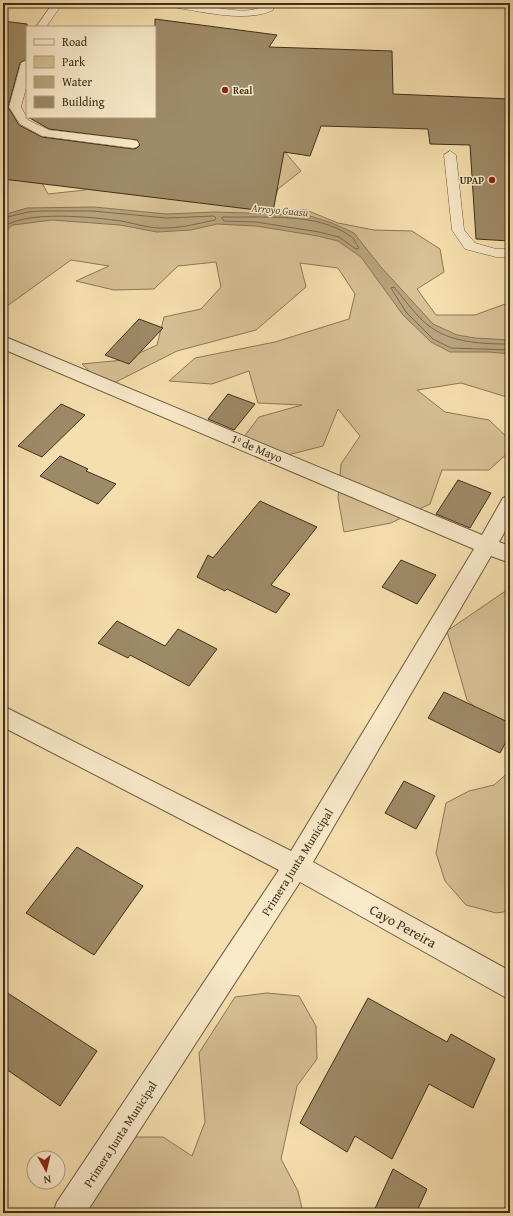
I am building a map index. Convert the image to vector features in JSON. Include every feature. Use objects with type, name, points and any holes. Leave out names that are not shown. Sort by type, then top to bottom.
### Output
[{"type":"street","name":"1º de Mayo","points":[[3,342],[510,555]]},
{"type":"street","name":"Primera Junta Municipal","points":[[68,1213],[296,866],[487,545],[510,503]]},
{"type":"street","name":"Cayo Pereira","points":[[3,716],[296,866],[510,986]]},
{"type":"lane","points":[[42,26],[58,3]]},
{"type":"lane","points":[[166,3],[248,14],[261,12],[269,8],[270,3]]},
{"type":"lane","points":[[26,67],[15,107],[24,122],[46,133],[133,144]]},
{"type":"lane","points":[[450,155],[458,230],[470,246],[496,254],[510,253]]},
{"type":"green space","points":[[250,148],[285,152],[301,171],[278,189],[271,210],[306,210],[338,223],[374,230],[412,231],[440,249],[444,272],[417,289],[436,315],[475,315],[508,303],[510,304],[510,398],[461,383],[417,390],[445,412],[489,420],[510,440],[510,451],[489,470],[442,470],[430,504],[391,523],[344,532],[338,498],[341,464],[360,436],[338,409],[323,446],[280,457],[238,445],[259,417],[302,405],[258,403],[249,371],[212,384],[169,381],[195,358],[275,342],[349,319],[355,294],[338,268],[300,263],[306,287],[256,330],[177,351],[106,387],[82,364],[124,360],[157,345],[164,317],[201,309],[221,287],[216,262],[178,266],[154,289],[114,290],[76,281],[109,266],[71,260],[3,309],[3,154],[37,174],[48,194],[85,190],[100,170]]},
{"type":"green space","points":[[504,592],[510,592],[510,737],[467,700],[447,631]]},
{"type":"green space","points":[[510,771],[510,911],[496,913],[466,905],[445,881],[436,853],[446,803],[469,791],[494,785]]},
{"type":"green space","points":[[267,993],[299,996],[316,1026],[317,1059],[297,1086],[281,1159],[298,1191],[303,1213],[79,1213],[130,1137],[163,1137],[192,1156],[205,1122],[199,1053],[235,997]]},
{"type":"water","points":[[94,207],[167,214],[215,212],[307,215],[332,223],[354,233],[381,267],[433,324],[457,335],[475,338],[510,340],[510,354],[489,352],[450,352],[431,342],[403,315],[361,257],[338,241],[318,236],[256,226],[217,224],[191,230],[157,232],[120,225],[52,220],[13,225],[3,232],[3,215],[27,208]]},
{"type":"building","name":"Real","points":[[155,19],[277,35],[269,47],[392,51],[393,94],[510,99],[510,241],[476,239],[470,145],[430,144],[428,129],[321,126],[310,156],[284,152],[273,212],[3,179],[3,21],[27,24],[26,60],[20,63],[8,107],[19,125],[42,137],[133,149],[140,145],[137,140],[49,129],[30,118],[156,118]]},
{"type":"building","points":[[139,319],[163,328],[129,364],[105,355]]},
{"type":"building","points":[[228,394],[255,404],[234,430],[208,419]]},
{"type":"building","points":[[61,404],[85,415],[42,457],[18,446]]},
{"type":"building","points":[[60,456],[88,469],[86,471],[116,484],[98,504],[40,476]]},
{"type":"building","points":[[458,480],[491,493],[470,528],[436,514]]},
{"type":"building","points":[[260,501],[317,527],[271,585],[290,594],[276,613],[227,589],[225,591],[197,577],[208,555],[213,558]]},
{"type":"building","points":[[401,560],[436,575],[417,604],[382,587]]},
{"type":"building","points":[[117,621],[165,646],[178,629],[217,649],[189,686],[130,655],[128,658],[98,643]]},
{"type":"building","points":[[444,692],[510,723],[510,734],[500,753],[428,718]]},
{"type":"building","points":[[404,781],[435,796],[416,829],[385,813]]},
{"type":"building","points":[[77,847],[143,886],[94,955],[26,913]]},
{"type":"building","points":[[3,990],[97,1051],[60,1106],[3,1067]]},
{"type":"building","points":[[368,998],[447,1042],[451,1034],[495,1059],[473,1108],[429,1084],[392,1159],[355,1136],[347,1152],[300,1123]]},
{"type":"building","points":[[393,1169],[427,1189],[416,1213],[373,1213]]},
{"type":"place","name":"Real","points":[[225,90]]},
{"type":"place","name":"UPAP","points":[[492,180]]},
{"type":"water label","name":"Arroyo Guasu","points":[[280,210]]}]
